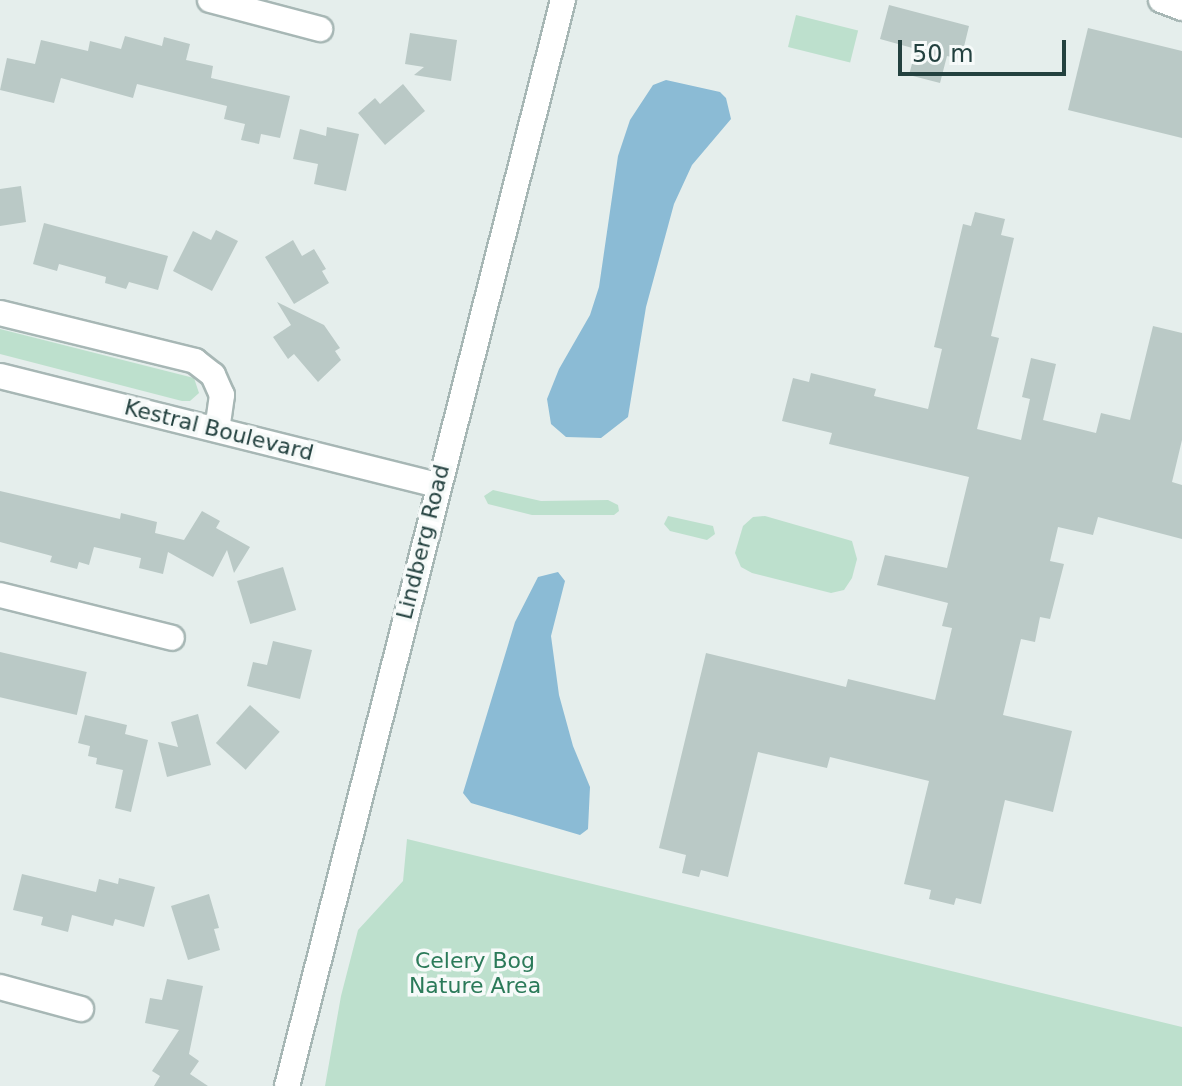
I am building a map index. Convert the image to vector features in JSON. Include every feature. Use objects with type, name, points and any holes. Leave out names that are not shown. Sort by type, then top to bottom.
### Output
[{"type":"street","points":[[210,0],[320,29]]},
{"type":"street","name":"Lindberg Road","points":[[287,1086],[437,485],[563,0]]},
{"type":"street","points":[[1161,0],[1182,8]]},
{"type":"street","points":[[0,313],[195,361],[213,375],[222,395],[217,430]]},
{"type":"street","name":"Kestral Boulevard","points":[[0,376],[437,485]]},
{"type":"street","points":[[0,595],[172,638]]},
{"type":"street","points":[[0,987],[81,1009]]},
{"type":"green space","points":[[796,15],[858,30],[850,63],[788,47]]},
{"type":"green space","points":[[0,329],[194,378],[199,393],[190,401],[182,401],[0,354]]},
{"type":"green space","points":[[493,490],[541,501],[608,500],[618,505],[619,511],[614,515],[532,515],[488,504],[484,496]]},
{"type":"green space","points":[[668,516],[713,526],[715,534],[707,540],[670,531],[664,524]]},
{"type":"green space","points":[[765,516],[852,541],[857,559],[852,578],[844,590],[831,593],[752,573],[741,567],[735,553],[743,526],[753,517]]},
{"type":"green space","name":"Celery Bog Nature Area","points":[[407,839],[1182,1027],[1182,1086],[325,1086],[341,996],[358,930],[403,881]]},
{"type":"water","points":[[666,80],[720,92],[726,98],[731,119],[692,165],[674,204],[646,307],[628,417],[601,438],[566,437],[551,424],[547,399],[559,369],[590,315],[599,287],[618,156],[630,120],[653,85]]},
{"type":"water","points":[[558,572],[565,581],[551,636],[559,695],[573,746],[590,787],[588,829],[580,835],[471,803],[463,793],[515,622],[538,577]]},
{"type":"building","points":[[889,5],[969,26],[961,59],[947,56],[940,83],[909,75],[916,49],[880,39]]},
{"type":"building","points":[[1088,28],[1182,51],[1182,138],[1068,110]]},
{"type":"building","points":[[410,33],[457,40],[451,81],[414,75],[424,67],[405,64]]},
{"type":"building","points":[[125,36],[162,46],[164,37],[190,44],[186,60],[213,66],[211,78],[290,96],[280,138],[261,134],[259,144],[241,140],[245,124],[224,119],[227,106],[137,84],[133,98],[61,78],[54,103],[0,90],[7,58],[35,64],[41,40],[88,51],[90,41],[121,49]]},
{"type":"building","points":[[403,84],[425,111],[385,145],[358,113],[375,98],[380,104]]},
{"type":"building","points":[[327,127],[359,134],[346,191],[314,184],[318,164],[293,159],[300,129],[326,136]]},
{"type":"building","points":[[21,186],[26,222],[0,226],[0,189]]},
{"type":"building","points":[[975,212],[1005,219],[1001,235],[1014,238],[991,336],[999,338],[977,429],[1021,440],[1030,399],[1022,397],[1031,358],[1056,364],[1043,420],[1096,433],[1101,413],[1130,420],[1153,326],[1182,333],[1182,440],[1172,482],[1182,485],[1182,539],[1098,517],[1093,535],[1058,527],[1050,561],[1064,564],[1050,619],[1040,617],[1035,642],[1021,639],[1003,715],[1072,731],[1053,812],[1005,800],[981,904],[956,898],[954,905],[929,899],[931,890],[904,884],[929,781],[830,757],[827,768],[758,752],[728,877],[701,870],[699,877],[682,873],[686,855],[659,848],[706,653],[846,687],[848,679],[935,700],[952,628],[942,626],[948,603],[877,585],[885,555],[947,568],[969,477],[829,444],[832,433],[782,421],[793,378],[809,382],[811,373],[876,389],[874,396],[928,409],[942,349],[934,347],[963,224],[971,226]]},
{"type":"building","points":[[44,223],[168,256],[158,290],[129,282],[126,289],[105,283],[106,277],[59,264],[57,271],[33,264]]},
{"type":"building","points":[[216,230],[238,241],[212,291],[173,271],[193,231],[211,240]]},
{"type":"building","points":[[293,240],[302,256],[314,249],[326,269],[322,271],[329,283],[294,304],[265,257]]},
{"type":"building","points":[[277,302],[324,325],[340,348],[335,351],[341,360],[318,382],[294,354],[288,359],[273,337],[291,325]]},
{"type":"building","points":[[0,491],[120,519],[121,513],[157,522],[155,533],[184,540],[202,511],[220,521],[216,528],[250,547],[234,573],[227,550],[213,577],[168,552],[163,574],[139,568],[141,558],[94,547],[89,565],[79,562],[77,569],[50,562],[52,556],[0,542]]},
{"type":"building","points":[[283,567],[296,610],[250,624],[237,581]]},
{"type":"building","points":[[273,641],[312,650],[300,699],[247,686],[253,662],[267,665]]},
{"type":"building","points":[[0,652],[87,672],[77,715],[0,697]]},
{"type":"building","points":[[250,705],[280,732],[246,770],[216,743]]},
{"type":"building","points":[[198,714],[211,765],[167,777],[158,742],[178,747],[171,722]]},
{"type":"building","points":[[85,715],[127,725],[125,734],[148,740],[131,812],[115,808],[123,770],[96,764],[97,758],[88,756],[90,746],[78,743]]},
{"type":"building","points":[[22,874],[96,892],[99,879],[118,884],[119,878],[155,887],[144,927],[115,919],[113,926],[72,915],[68,932],[41,925],[43,917],[13,910]]},
{"type":"building","points":[[209,894],[219,928],[214,929],[220,950],[188,960],[171,906]]},
{"type":"building","points":[[167,979],[203,986],[189,1054],[199,1061],[190,1074],[208,1086],[154,1086],[160,1076],[152,1071],[179,1030],[145,1023],[150,998],[162,1000]]}]
